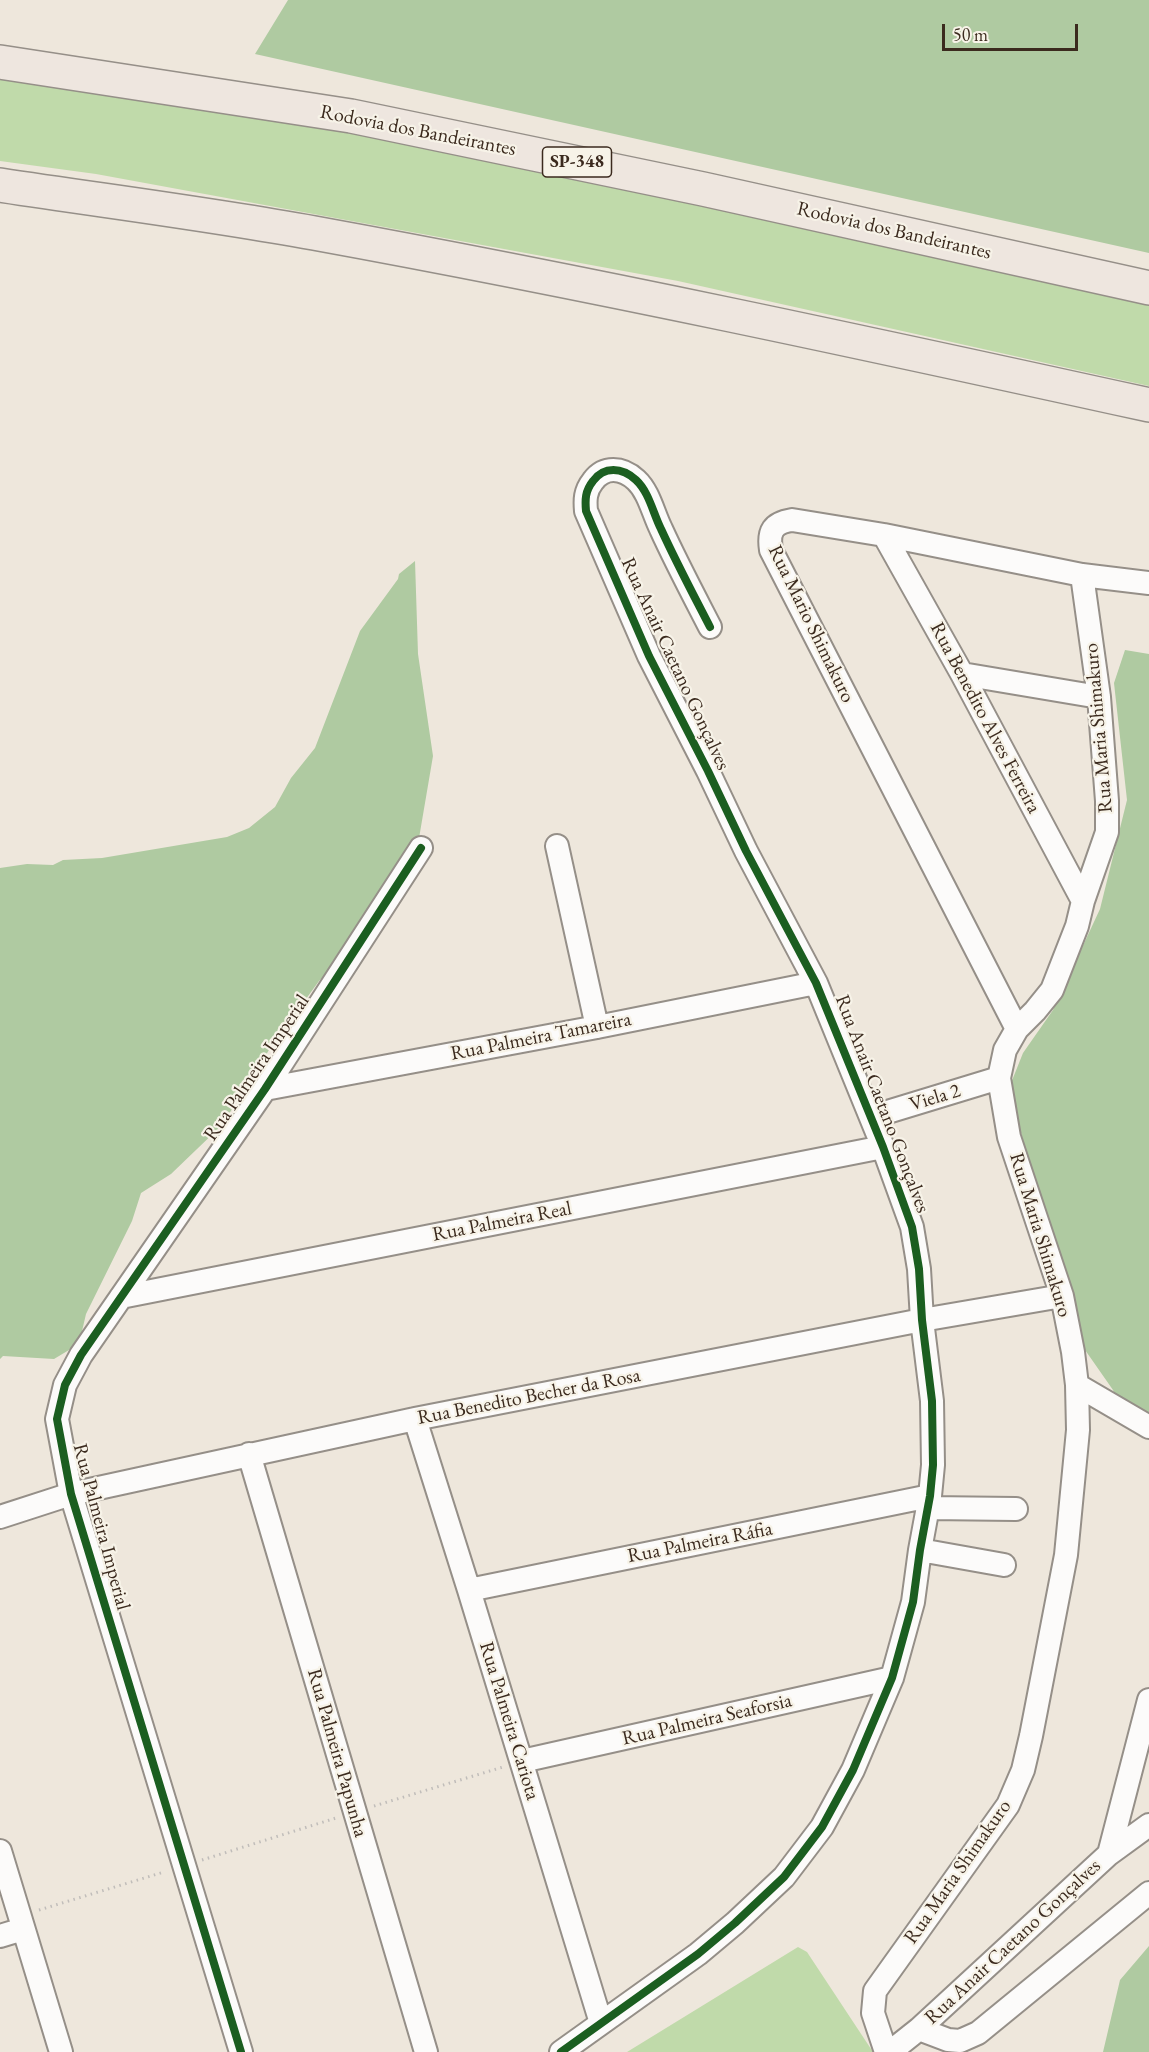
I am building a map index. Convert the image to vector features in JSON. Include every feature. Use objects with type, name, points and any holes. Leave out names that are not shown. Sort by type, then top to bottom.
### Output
[{"type":"highway","name":"Rodovia dos Bandeirantes","points":[[0,62],[351,116],[703,189],[1149,288]]},
{"type":"highway","points":[[0,185],[311,232],[766,322],[1149,405]]},
{"type":"highway","points":[[0,201],[202,215]]},
{"type":"street","name":"Rua Anair Caetano Gonçalves","points":[[561,2052],[698,1954],[735,1923],[784,1877],[822,1827],[854,1770],[892,1678],[913,1602],[933,1465],[932,1401],[912,1227],[883,1147],[816,983],[746,851],[649,656],[586,511],[585,498],[597,475],[612,469],[627,473],[638,481],[645,491],[660,528],[710,627]]},
{"type":"street","name":"Rua Mario Shimakuro","points":[[1017,1029],[771,550],[769,540],[771,531],[780,522],[792,520],[884,535],[1082,575],[1149,583]]},
{"type":"street","name":"Rua Benedito Alves Ferreira","points":[[884,535],[962,674],[1083,901]]},
{"type":"street","name":"Rua Maria Shimakuro","points":[[888,2052],[873,2013],[875,1991],[1008,1805],[1023,1770],[1066,1556],[1078,1430],[1077,1385],[1062,1296],[1009,1137],[999,1078],[1005,1050],[1017,1029],[1052,990],[1071,944],[1107,832],[1107,801],[1099,697],[1082,575]]},
{"type":"street","points":[[962,674],[1099,697]]},
{"type":"street","points":[[557,846],[597,1027]]},
{"type":"street","name":"Rua Palmeira Imperial","points":[[241,2052],[71,1494],[57,1419],[65,1385],[81,1355],[265,1089],[421,848]]},
{"type":"street","name":"Rua Palmeira Tamareira","points":[[265,1089],[597,1027],[816,983]]},
{"type":"street","name":"Viela 2","points":[[871,1117],[999,1078]]},
{"type":"street","name":"Rua Palmeira Real","points":[[121,1297],[883,1147]]},
{"type":"street","name":"Rua Benedito Becher da Rosa","points":[[0,1516],[71,1494],[415,1419],[922,1320],[1062,1296]]},
{"type":"street","points":[[1077,1385],[1149,1427]]},
{"type":"street","name":"Rua Palmeira Cariota","points":[[415,1419],[601,2023]]},
{"type":"street","name":"Rua Palmeira Papunha","points":[[249,1454],[426,2052]]},
{"type":"street","name":"Rua Palmeira Ráfia","points":[[469,1590],[929,1502],[1016,1509]]},
{"type":"street","points":[[920,1550],[1004,1565]]},
{"type":"street","name":"Rua Palmeira Seaforsia","points":[[522,1761],[892,1678]]},
{"type":"street","points":[[1109,1854],[1149,1700]]},
{"type":"street","name":"Rua Anair Caetano Gonçalves","points":[[888,2052],[919,2029],[1109,1854],[1149,1825]]},
{"type":"street","points":[[0,1851],[61,2052]]},
{"type":"street","points":[[919,2029],[948,2040],[960,2041],[978,2032],[1149,1893]]},
{"type":"street","points":[[0,1936],[21,1922]]},
{"type":"path","points":[[21,1922],[185,1866],[522,1761]]},
{"type":"green space","points":[[288,0],[1149,0],[1149,253],[255,54]]},
{"type":"green space","points":[[0,77],[307,121],[1149,301],[1149,386],[678,281],[96,174],[0,161]]},
{"type":"green space","points":[[415,561],[418,654],[433,756],[417,850],[385,912],[319,981],[269,1050],[222,1125],[171,1174],[141,1193],[132,1221],[86,1314],[79,1344],[54,1359],[3,1356],[0,1359],[0,868],[27,864],[53,865],[63,860],[102,858],[227,837],[249,828],[275,807],[291,778],[315,748],[360,631],[398,579],[399,574]]},
{"type":"green space","points":[[1125,650],[1149,654],[1149,1438],[1130,1428],[1113,1390],[1076,1337],[1009,1088],[1023,1053],[1053,1010],[1100,909],[1127,800],[1114,683]]},
{"type":"green space","points":[[1149,1946],[1149,2052],[1103,2052],[1120,1980]]},
{"type":"green space","points":[[798,1947],[807,1952],[873,2052],[627,2052]]},
{"type":"cycle path","points":[[561,2052],[698,1954],[735,1923],[784,1877],[822,1827],[853,1770],[892,1678],[913,1602],[930,1496],[933,1465],[932,1401],[922,1320],[919,1269],[912,1227],[883,1147],[816,983],[746,851],[649,656],[586,511],[587,492],[597,476],[608,471],[619,471],[631,476],[640,485],[648,497],[658,523],[710,627]]},
{"type":"cycle path","points":[[241,2052],[71,1494],[57,1419],[65,1385],[81,1355],[265,1089],[421,848]]}]
